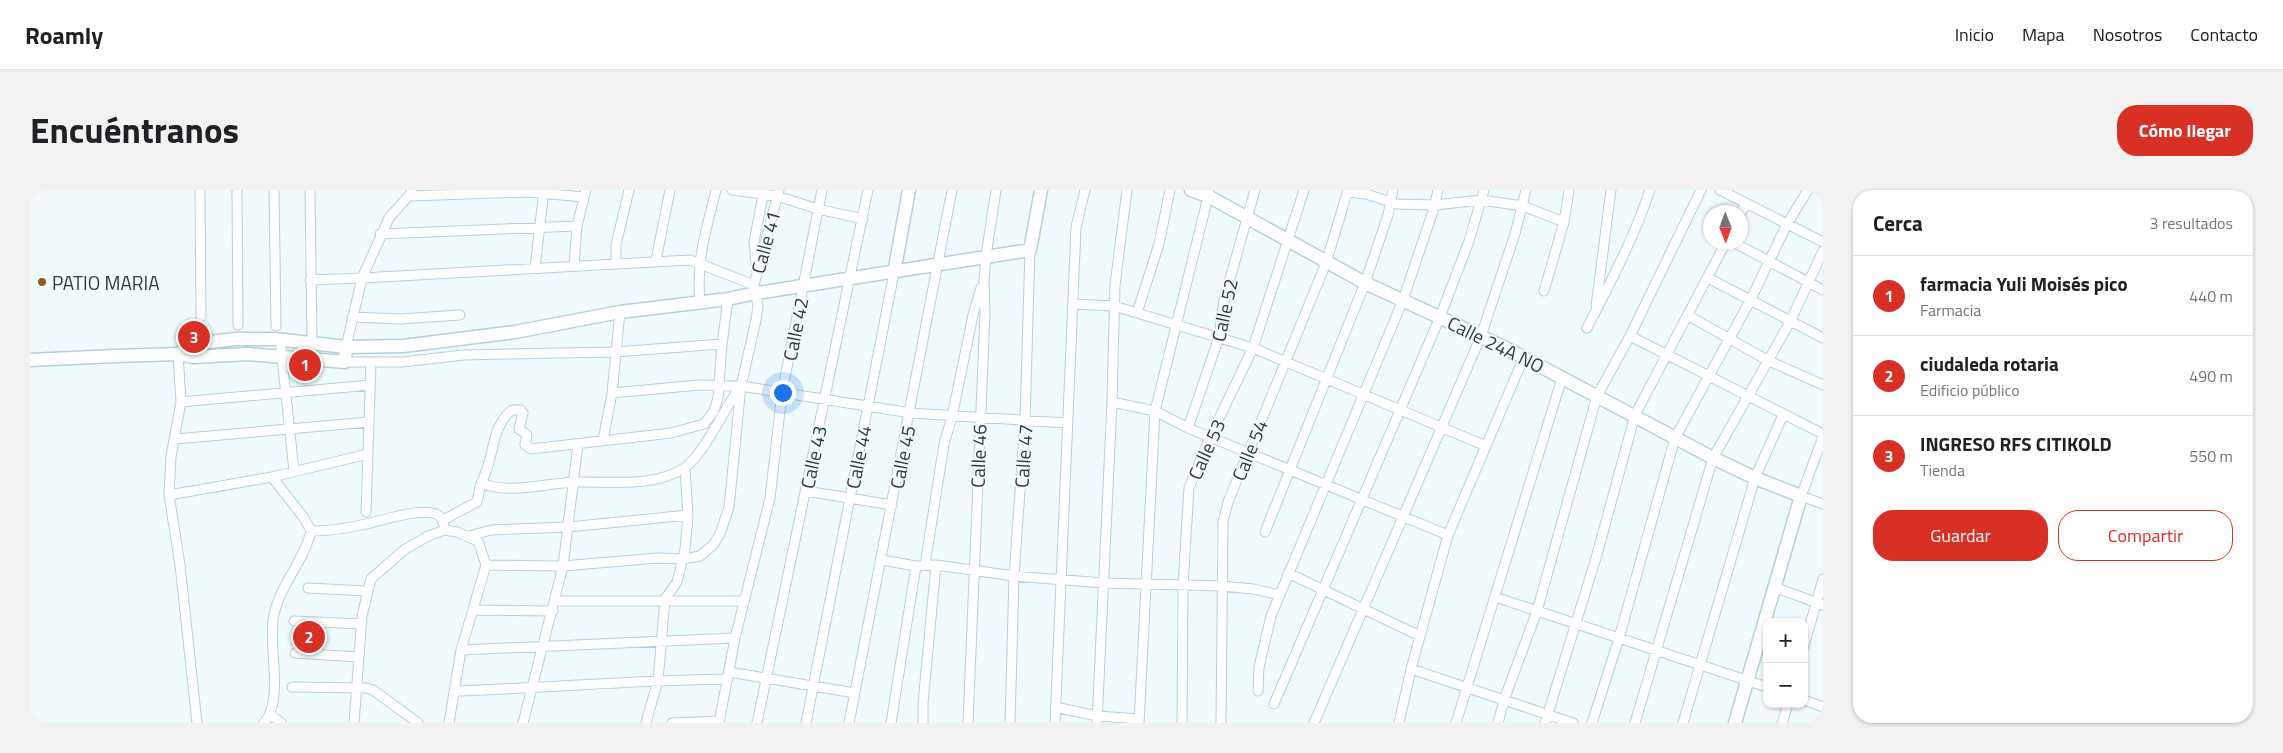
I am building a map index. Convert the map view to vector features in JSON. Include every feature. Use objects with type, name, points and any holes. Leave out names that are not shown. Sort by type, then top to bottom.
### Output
[{"type":"street","points":[[200,190],[201,317]]},
{"type":"street","points":[[237,190],[238,325]]},
{"type":"street","points":[[274,190],[276,326]]},
{"type":"street","points":[[310,190],[312,343]]},
{"type":"street","points":[[616,263],[616,245],[629,190]]},
{"type":"street","points":[[656,260],[670,190]]},
{"type":"street","points":[[700,302],[698,262],[716,190]]},
{"type":"street","points":[[732,190],[778,193],[818,209],[863,219]]},
{"type":"street","name":"Calle 42","points":[[719,722],[734,638],[770,498],[782,393],[822,190]]},
{"type":"street","name":"Calle 43","points":[[757,723],[851,279],[868,190]]},
{"type":"street","name":"Calle 44","points":[[806,723],[909,190]]},
{"type":"street","name":"Calle 45","points":[[849,723],[940,264],[952,190]]},
{"type":"street","name":"Calle 46","points":[[968,723],[985,314],[984,281],[996,190]]},
{"type":"street","name":"Calle 47","points":[[1010,723],[1014,576],[1025,421],[1030,250],[1042,190]]},
{"type":"street","points":[[1055,723],[1076,227],[1084,190]]},
{"type":"street","points":[[1097,719],[1112,402],[1115,285],[1127,190]]},
{"type":"street","points":[[1137,313],[1160,244],[1170,190]]},
{"type":"street","name":"Calle 24A NO","points":[[1191,190],[1209,193],[1247,218],[1326,263],[1524,357],[1712,458],[1755,478],[1802,496]]},
{"type":"street","name":"Calle 52","points":[[1188,428],[1220,337],[1224,300],[1255,190]]},
{"type":"street","name":"Calle 53","points":[[1182,723],[1183,585],[1189,488],[1210,437],[1253,348],[1286,240],[1304,190]]},
{"type":"street","points":[[1265,532],[1365,283],[1391,202],[1393,190]]},
{"type":"street","points":[[1258,691],[1259,667],[1271,616],[1403,300],[1438,190]]},
{"type":"street","points":[[1274,704],[1325,589],[1440,317],[1469,241],[1484,190]]},
{"type":"street","points":[[1314,723],[1481,336],[1523,206],[1526,190]]},
{"type":"street","points":[[1544,291],[1564,222],[1569,190]]},
{"type":"street","points":[[1595,314],[1611,190]]},
{"type":"street","points":[[1587,328],[1622,260],[1650,190]]},
{"type":"street","points":[[1498,723],[1504,700],[1537,611],[1597,396],[1630,336],[1701,190]]},
{"type":"street","points":[[1720,190],[1823,242]]},
{"type":"street","points":[[1592,723],[1619,638],[1675,438],[1750,301],[1796,209],[1808,190]]},
{"type":"street","points":[[1348,191],[1366,194],[1397,204],[1435,204],[1481,200],[1523,206],[1564,222]]},
{"type":"street","name":"Calle 54","points":[[1221,723],[1223,522],[1228,502],[1326,263],[1348,191]]},
{"type":"street","points":[[345,362],[352,317],[362,278],[380,234],[389,218],[411,193],[543,192],[585,194],[577,226],[574,266]]},
{"type":"street","points":[[535,268],[543,192]]},
{"type":"street","points":[[758,273],[755,267],[754,242],[763,192]]},
{"type":"street","name":"Calle 41","points":[[683,559],[706,552],[720,534],[729,507],[741,386],[756,320],[755,289],[778,193]]},
{"type":"street","points":[[1055,707],[1097,719],[1139,721],[1155,412],[1175,324],[1209,193]]},
{"type":"street","points":[[380,234],[577,226]]},
{"type":"street","points":[[178,354],[192,344],[235,339],[280,340],[346,347],[403,346],[506,333],[620,312],[728,299],[755,289],[804,286],[1030,250]]},
{"type":"street","points":[[1547,719],[1596,558],[1635,416],[1722,250]]},
{"type":"street","points":[[1748,250],[1823,290]]},
{"type":"street","points":[[1635,723],[1712,458],[1790,322],[1823,251]]},
{"type":"street","points":[[310,280],[656,260],[690,260],[755,289]]},
{"type":"street","points":[[1708,278],[1823,338]]},
{"type":"street","points":[[892,723],[944,444],[952,417],[973,315],[984,281]]},
{"type":"street","points":[[443,520],[477,502],[481,483],[490,464],[501,421],[512,410],[521,410],[519,429],[527,435],[524,442],[527,448],[671,433],[704,424],[714,411],[720,385],[722,344],[728,299]]},
{"type":"street","points":[[1073,304],[1114,306],[1253,348],[1486,446]]},
{"type":"street","points":[[603,440],[612,393],[620,312]]},
{"type":"street","points":[[352,317],[400,319],[460,315]]},
{"type":"street","points":[[1689,316],[1767,360],[1823,385]]},
{"type":"street","points":[[1630,336],[1823,436],[1774,587],[1735,723]]},
{"type":"street","points":[[280,340],[294,472]]},
{"type":"street","points":[[30,360],[178,354],[193,357],[248,354],[345,362],[404,362],[463,354],[615,352],[722,344]]},
{"type":"street","points":[[178,354],[181,402],[171,456],[169,495],[180,565],[197,723]]},
{"type":"street","points":[[1399,723],[1411,669],[1448,535],[1524,357]]},
{"type":"street","points":[[366,512],[371,362]]},
{"type":"street","points":[[1456,723],[1562,378]]},
{"type":"street","points":[[181,402],[370,385]]},
{"type":"street","points":[[612,393],[699,385],[741,386],[825,401],[911,413],[1068,423]]},
{"type":"street","points":[[481,483],[508,488],[574,482],[632,482],[661,477],[685,468],[700,452],[729,401],[741,386]]},
{"type":"street","points":[[1112,402],[1155,412],[1188,428],[1448,535]]},
{"type":"street","points":[[1683,723],[1755,478],[1783,415]]},
{"type":"street","points":[[175,439],[369,422]]},
{"type":"street","points":[[524,723],[563,566],[578,444]]},
{"type":"street","points":[[169,495],[272,477],[368,454]]},
{"type":"street","points":[[646,723],[658,680],[665,600],[677,582],[683,559],[688,516],[685,468]]},
{"type":"street","points":[[272,477],[304,518],[311,531]]},
{"type":"street","points":[[806,491],[892,505]]},
{"type":"street","points":[[1802,496],[1823,504]]},
{"type":"street","points":[[311,531],[342,528],[416,513],[438,515],[443,520],[445,530]]},
{"type":"street","points":[[470,536],[491,530],[569,528],[688,516]]},
{"type":"street","points":[[354,723],[362,624],[367,591],[371,579],[404,550],[428,536],[445,530],[470,536],[478,542],[483,551],[486,565],[461,650],[449,723]]},
{"type":"street","points":[[264,723],[276,719],[274,614],[311,531]]},
{"type":"street","points":[[486,565],[563,566],[658,558],[683,559]]},
{"type":"street","points":[[882,560],[921,566],[936,565],[1014,576],[1061,578],[1104,583],[1223,586],[1253,589],[1280,595]]},
{"type":"street","points":[[923,723],[923,703],[936,565]]},
{"type":"street","points":[[1288,573],[1420,636]]},
{"type":"street","points":[[1808,635],[1820,603],[1823,579]]},
{"type":"street","points":[[1774,587],[1820,603]]},
{"type":"street","points":[[308,588],[367,591]]},
{"type":"street","points":[[1495,597],[1763,686]]},
{"type":"street","points":[[555,601],[744,601]]},
{"type":"street","points":[[473,610],[553,611]]},
{"type":"street","points":[[294,621],[362,624]]},
{"type":"street","points":[[461,650],[734,638]]},
{"type":"street","points":[[295,653],[359,657]]},
{"type":"street","points":[[1411,669],[1504,700],[1547,719],[1573,723]]},
{"type":"street","points":[[455,690],[532,689],[728,675],[813,684],[855,693]]},
{"type":"street","points":[[292,687],[357,687],[373,690],[418,723]]},
{"type":"street","points":[[1808,701],[1823,707]]},
{"type":"street","points":[[1782,723],[1787,708]]},
{"type":"street","points":[[672,723],[719,722]]},
{"type":"place","name":"PATIO MARIA","points":[[42,282]]},
{"type":"place","name":"INGRESO RFS CITIKOLD","points":[[194,337]]},
{"type":"place","name":"farmacia Yuli Moisés pico","points":[[305,365]]},
{"type":"place","name":"ciudaleda rotaria","points":[[309,637]]}]
